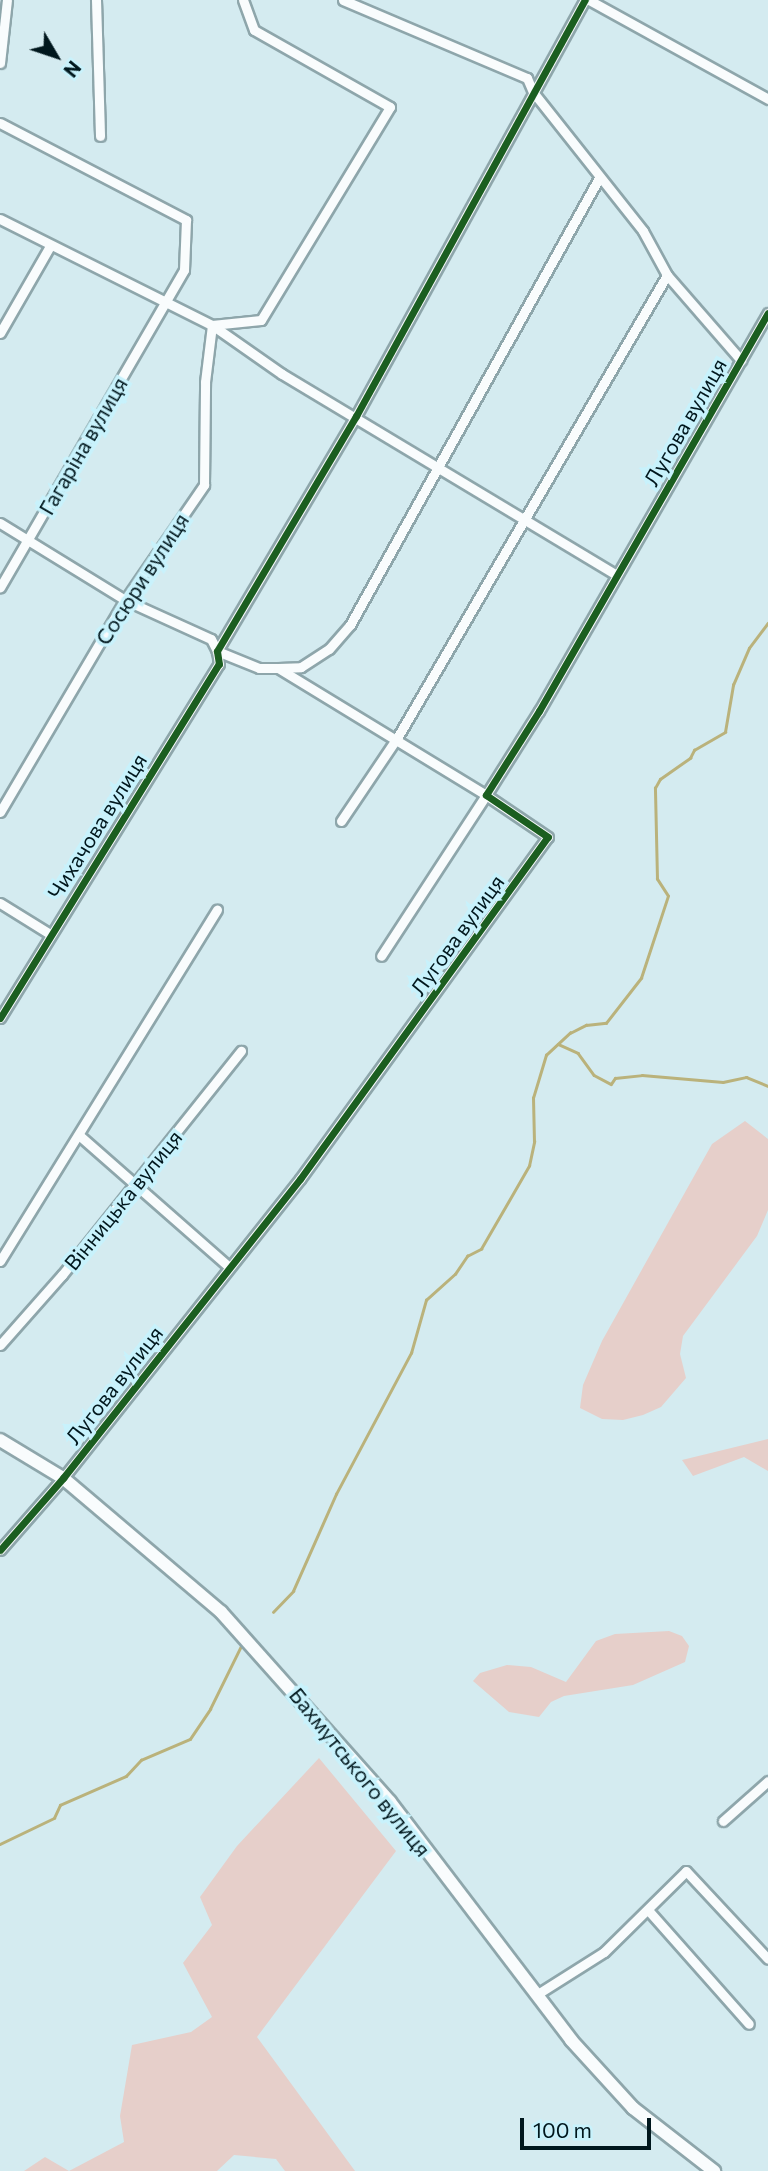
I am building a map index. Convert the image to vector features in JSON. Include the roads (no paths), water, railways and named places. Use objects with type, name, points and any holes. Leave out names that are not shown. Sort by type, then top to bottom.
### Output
[{"type":"main road","name":"Бахмутського вулиця","points":[[0,1440],[63,1478],[221,1612],[273,1665],[390,1802],[536,1995],[634,2108],[714,2171]]},
{"type":"street","points":[[0,63],[7,0]]},
{"type":"street","points":[[96,0],[100,136]]},
{"type":"street","points":[[212,325],[261,320],[390,107],[254,30],[243,0]]},
{"type":"street","points":[[344,0],[527,78],[533,92],[643,231],[667,275],[741,360]]},
{"type":"street","points":[[587,0],[768,99]]},
{"type":"street","name":"Чихачова вулиця","points":[[0,1018],[219,664],[217,650],[356,416],[533,92],[587,0]]},
{"type":"street","name":"Гагаріна вулиця","points":[[0,123],[186,220],[184,270],[0,589]]},
{"type":"street","points":[[0,523],[125,600],[211,639],[217,650],[259,668],[301,667],[329,649],[350,625],[599,178]]},
{"type":"street","points":[[0,219],[212,325],[282,374],[440,465],[615,574]]},
{"type":"street","points":[[0,333],[50,246]]},
{"type":"street","points":[[341,821],[397,738],[523,517],[667,275]]},
{"type":"street","name":"Лугова вулиця","points":[[0,1550],[63,1478],[359,1101],[548,836],[486,795],[540,711],[615,574],[768,313]]},
{"type":"street","name":"Сосюри вулиця","points":[[0,813],[125,600],[204,485],[205,382],[212,325]]},
{"type":"street","points":[[278,667],[486,795],[381,956]]},
{"type":"street","points":[[0,903],[50,934]]},
{"type":"street","points":[[0,1261],[80,1136],[217,910]]},
{"type":"street","name":"Вінницька вулиця","points":[[0,1345],[135,1185],[240,1051]]},
{"type":"street","points":[[80,1136],[229,1267]]},
{"type":"street","points":[[723,1821],[768,1781]]},
{"type":"street","points":[[536,1995],[604,1952],[686,1871],[768,1959]]},
{"type":"street","points":[[648,1910],[749,2024]]},
{"type":"waterway","points":[[273,1612],[293,1591],[336,1494],[411,1353],[426,1300],[455,1274],[467,1256],[481,1249],[529,1166],[534,1142],[533,1098],[546,1055],[570,1033],[586,1025],[606,1023],[641,978],[668,896],[657,879],[655,788],[660,779],[690,758],[694,750],[725,732],[733,685],[749,648],[768,623]]},
{"type":"waterway","points":[[558,1044],[578,1053],[594,1075],[611,1084],[615,1078],[642,1075],[723,1082],[746,1077],[768,1086]]},
{"type":"waterway","points":[[0,1844],[54,1818],[60,1805],[126,1776],[141,1760],[190,1739],[210,1709],[242,1644]]}]
